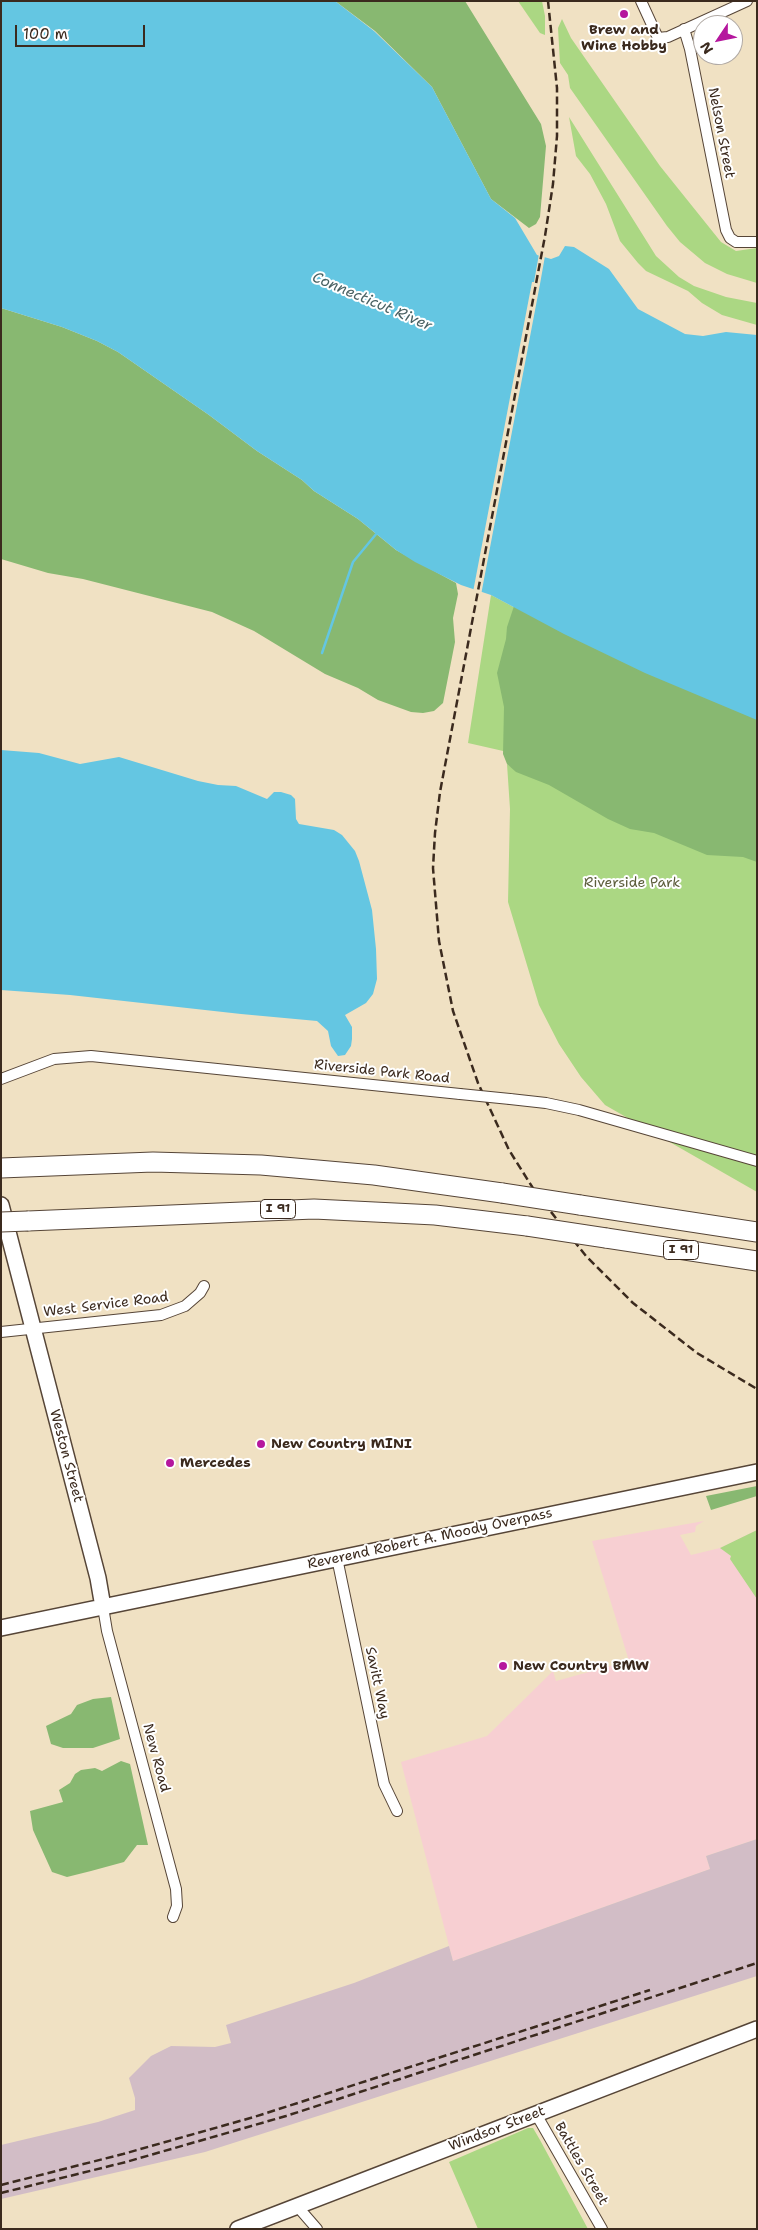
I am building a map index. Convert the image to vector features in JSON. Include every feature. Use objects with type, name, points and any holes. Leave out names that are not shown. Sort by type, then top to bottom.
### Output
[{"type":"highway","name":"I 91","points":[[8,1168],[153,1162],[270,1166],[374,1175],[757,1232]]},
{"type":"highway","name":"I 91","points":[[1,1222],[314,1209],[435,1215],[527,1226],[757,1261]]},
{"type":"main road","name":"Weston Street","points":[[1,1205],[98,1578],[103,1607]]},
{"type":"main road","name":"Reverend Robert A. Moody Overpass","points":[[103,1607],[757,1472]]},
{"type":"main road","points":[[1,1628],[103,1607]]},
{"type":"main road","name":"Windsor Street","points":[[238,2229],[757,2029]]},
{"type":"street","points":[[640,1],[658,38],[668,37],[747,1]]},
{"type":"street","name":"Nelson Street","points":[[684,29],[690,49],[726,230],[733,240],[744,243],[757,242]]},
{"type":"street","name":"Riverside Park Road","points":[[1,1079],[54,1059],[91,1056],[510,1099],[573,1109],[757,1161]]},
{"type":"street","name":"West Service Road","points":[[1,1332],[161,1314],[185,1306],[193,1300],[204,1286]]},
{"type":"street","name":"Savitt Way","points":[[337,1558],[384,1784],[397,1811]]},
{"type":"street","name":"New Road","points":[[103,1607],[107,1631],[176,1889],[177,1902],[173,1916]]},
{"type":"street","name":"Battles Street","points":[[536,2114],[602,2229]]},
{"type":"street","points":[[297,2206],[317,2229]]},
{"type":"shaded area","points":[[704,1521],[696,1526],[695,1532],[680,1535],[691,1555],[720,1548],[757,1530],[757,1839],[706,1856],[710,1869],[453,1961],[401,1762],[487,1736],[553,1671],[556,1681],[629,1661],[592,1541]]},
{"type":"shaded area","points":[[757,1839],[757,1976],[205,2152],[1,2199],[1,2145],[98,2122],[135,2110],[135,2098],[129,2078],[151,2056],[171,2046],[215,2047],[231,2043],[226,2025],[354,1983],[449,1946],[453,1961],[710,1869],[706,1856]]},
{"type":"green space","points":[[335,1],[465,1],[541,124],[546,146],[540,217],[536,224],[529,228],[491,199],[432,87],[375,31]]},
{"type":"green space","points":[[518,1],[542,1],[545,16],[545,35],[540,33]]},
{"type":"green space","points":[[562,19],[571,38],[660,166],[721,242],[736,251],[757,248],[757,283],[727,274],[705,263],[680,242],[667,226],[570,88],[568,75],[560,63],[558,28]]},
{"type":"green space","points":[[569,117],[656,256],[679,277],[694,286],[726,297],[757,303],[757,325],[722,315],[702,303],[688,291],[646,271],[638,263],[620,241],[606,204],[590,174],[576,156]]},
{"type":"green space","points":[[1,308],[62,327],[118,352],[257,451],[302,480],[314,491],[358,519],[396,550],[456,583],[458,594],[453,618],[455,642],[443,703],[434,711],[423,713],[411,712],[378,700],[358,688],[325,674],[254,631],[212,612],[83,579],[48,573],[1,559]]},
{"type":"green space","name":"Riverside Park","points":[[491,595],[564,634],[757,720],[757,1192],[605,1105],[581,1077],[559,1044],[539,1005],[508,902],[510,809],[507,764],[511,767],[512,753],[468,743]]},
{"type":"green space","points":[[514,606],[757,685],[757,862],[743,857],[707,855],[654,833],[630,829],[608,819],[549,785],[516,772],[507,764],[503,754],[504,707],[497,673],[506,639],[507,627]]},
{"type":"green space","points":[[757,1486],[757,1496],[711,1510],[706,1496]]},
{"type":"green space","points":[[757,1530],[757,1599],[730,1559],[731,1556],[720,1548]]},
{"type":"green space","points":[[111,1697],[120,1739],[93,1748],[63,1748],[51,1744],[46,1726],[71,1714],[77,1705],[93,1699]]},
{"type":"green space","points":[[121,1761],[130,1764],[148,1845],[137,1845],[124,1862],[67,1877],[52,1872],[33,1830],[30,1811],[63,1802],[59,1790],[70,1783],[75,1774],[81,1770],[95,1768],[102,1771]]},
{"type":"green space","points":[[528,2128],[533,2128],[588,2229],[478,2229],[449,2162]]},
{"type":"water","name":"Connecticut River","points":[[1,1],[335,1],[374,31],[432,87],[491,199],[515,218],[537,255],[551,259],[559,256],[565,246],[574,247],[609,269],[638,309],[685,334],[703,336],[726,332],[757,335],[757,720],[645,673],[564,634],[491,595],[461,585],[415,562],[396,550],[358,519],[314,491],[302,480],[257,451],[118,352],[62,327],[1,308]]},
{"type":"water","points":[[1,750],[39,753],[80,764],[119,757],[198,781],[236,786],[267,799],[274,792],[281,792],[291,795],[295,799],[296,819],[299,824],[334,830],[342,835],[355,851],[359,861],[372,910],[377,979],[373,994],[366,1003],[345,1015],[352,1027],[352,1039],[351,1046],[345,1055],[338,1056],[331,1046],[328,1031],[317,1021],[70,995],[1,990]]},
{"type":"pier","points":[[539,254],[545,256],[481,595],[473,592],[532,282],[534,282]]},
{"type":"waterway","points":[[322,653],[353,562],[377,533]]},
{"type":"railway","points":[[548,1],[557,88],[557,136],[553,184],[545,236],[440,792],[433,868],[439,941],[453,1011],[478,1083],[509,1150],[536,1193],[586,1256],[633,1303],[697,1353],[757,1389]]},
{"type":"railway","points":[[1,2193],[126,2162],[286,2116],[757,1963]]},
{"type":"railway","points":[[1,2185],[123,2154],[254,2117],[650,1990]]},
{"type":"place","name":"Brew and Wine Hobby","points":[[624,14]]},
{"type":"place","name":"New Country MINI","points":[[261,1444]]},
{"type":"place","name":"Mercedes","points":[[170,1463]]},
{"type":"place","name":"New Country BMW","points":[[503,1666]]}]
